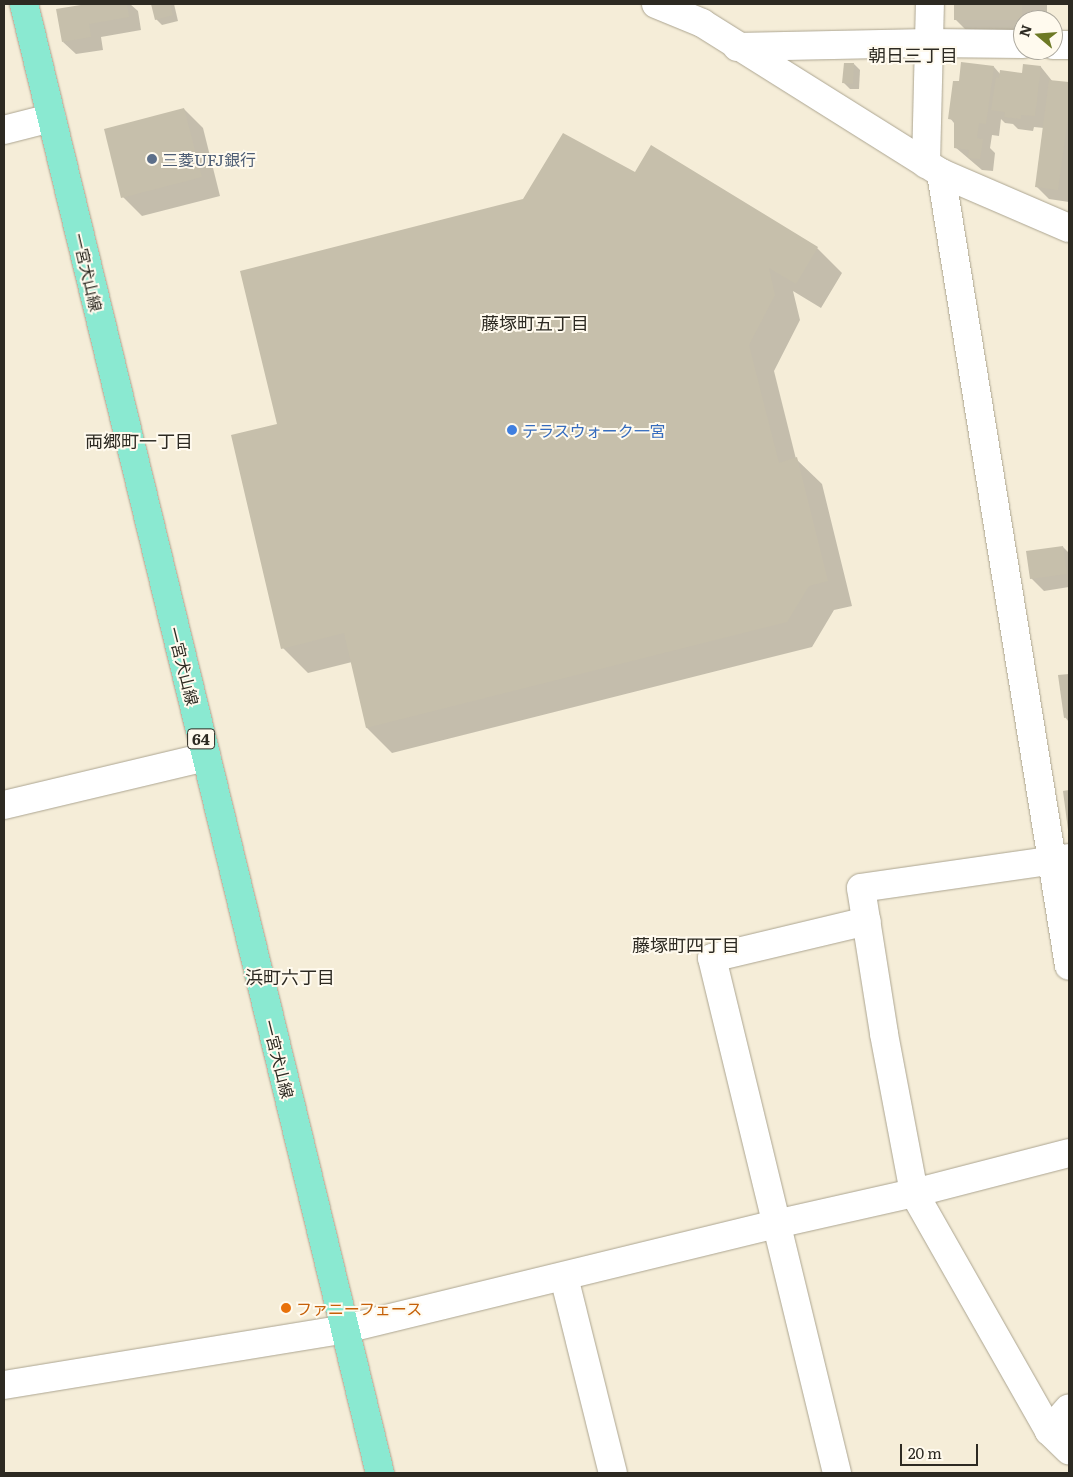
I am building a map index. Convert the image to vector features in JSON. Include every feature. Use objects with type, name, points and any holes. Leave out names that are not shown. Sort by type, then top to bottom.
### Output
[{"type":"main road","name":"一宮犬山線","points":[[24,4],[380,1473]]},
{"type":"street","points":[[656,4],[702,23],[737,47],[933,168],[1069,228]]},
{"type":"street","points":[[930,4],[929,43],[933,168],[1061,859],[1069,966]]},
{"type":"street","points":[[737,47],[929,43],[1013,44]]},
{"type":"street","points":[[4,130],[51,118]]},
{"type":"street","points":[[4,805],[206,757]]},
{"type":"street","points":[[1061,859],[861,888],[884,1034],[914,1194],[1049,1432],[1069,1450]]},
{"type":"street","points":[[837,1473],[712,958],[867,921]]},
{"type":"street","points":[[4,1385],[345,1330],[776,1224],[914,1194],[1069,1153]]},
{"type":"street","points":[[564,1277],[613,1473]]},
{"type":"street","points":[[1049,1432],[1069,1408]]},
{"type":"building","points":[[87,4],[127,4],[129,17],[89,24],[91,37],[62,42],[56,9]]},
{"type":"building","points":[[151,4],[170,4],[173,15],[155,20]]},
{"type":"building","points":[[954,4],[1022,4],[1022,10],[1013,10],[1013,20],[954,20]]},
{"type":"building","points":[[961,62],[994,66],[986,124],[979,123],[977,138],[983,139],[980,159],[968,158],[969,150],[954,148],[954,120],[948,119],[953,81],[959,81]]},
{"type":"building","points":[[844,63],[854,63],[853,84],[842,83]]},
{"type":"building","points":[[1023,64],[1041,66],[1035,116],[1021,115],[1021,119],[1004,117],[1005,112],[991,110],[996,77],[999,78],[1000,70],[1022,73]]},
{"type":"building","points":[[1049,80],[1069,82],[1069,110],[1058,190],[1035,187]]},
{"type":"building","points":[[184,108],[202,177],[121,198],[104,129]]},
{"type":"building","name":"テラスウォーク一宮","points":[[563,133],[635,172],[651,145],[818,247],[796,284],[769,268],[775,295],[749,345],[779,463],[797,457],[828,581],[809,586],[787,622],[366,728],[344,633],[281,649],[231,435],[277,424],[240,271],[523,199]]},
{"type":"building","points":[[1063,546],[1067,574],[1030,579],[1026,551]]},
{"type":"building","points":[[1069,674],[1069,717],[1064,718],[1058,675]]},
{"type":"building","points":[[1069,790],[1069,830],[1068,830],[1063,791]]},
{"type":"place","name":"三菱UFJ銀行","points":[[152,159]]},
{"type":"place","name":"テラスウォーク一宮","points":[[512,430]]},
{"type":"place","name":"ファニーフェース","points":[[286,1308]]},
{"type":"district","name":"朝日三丁目","points":[[913,55]]},
{"type":"district","name":"藤塚町五丁目","points":[[535,323]]},
{"type":"district","name":"両郷町一丁目","points":[[139,441]]},
{"type":"district","name":"藤塚町四丁目","points":[[686,945]]},
{"type":"district","name":"浜町六丁目","points":[[290,977]]}]
